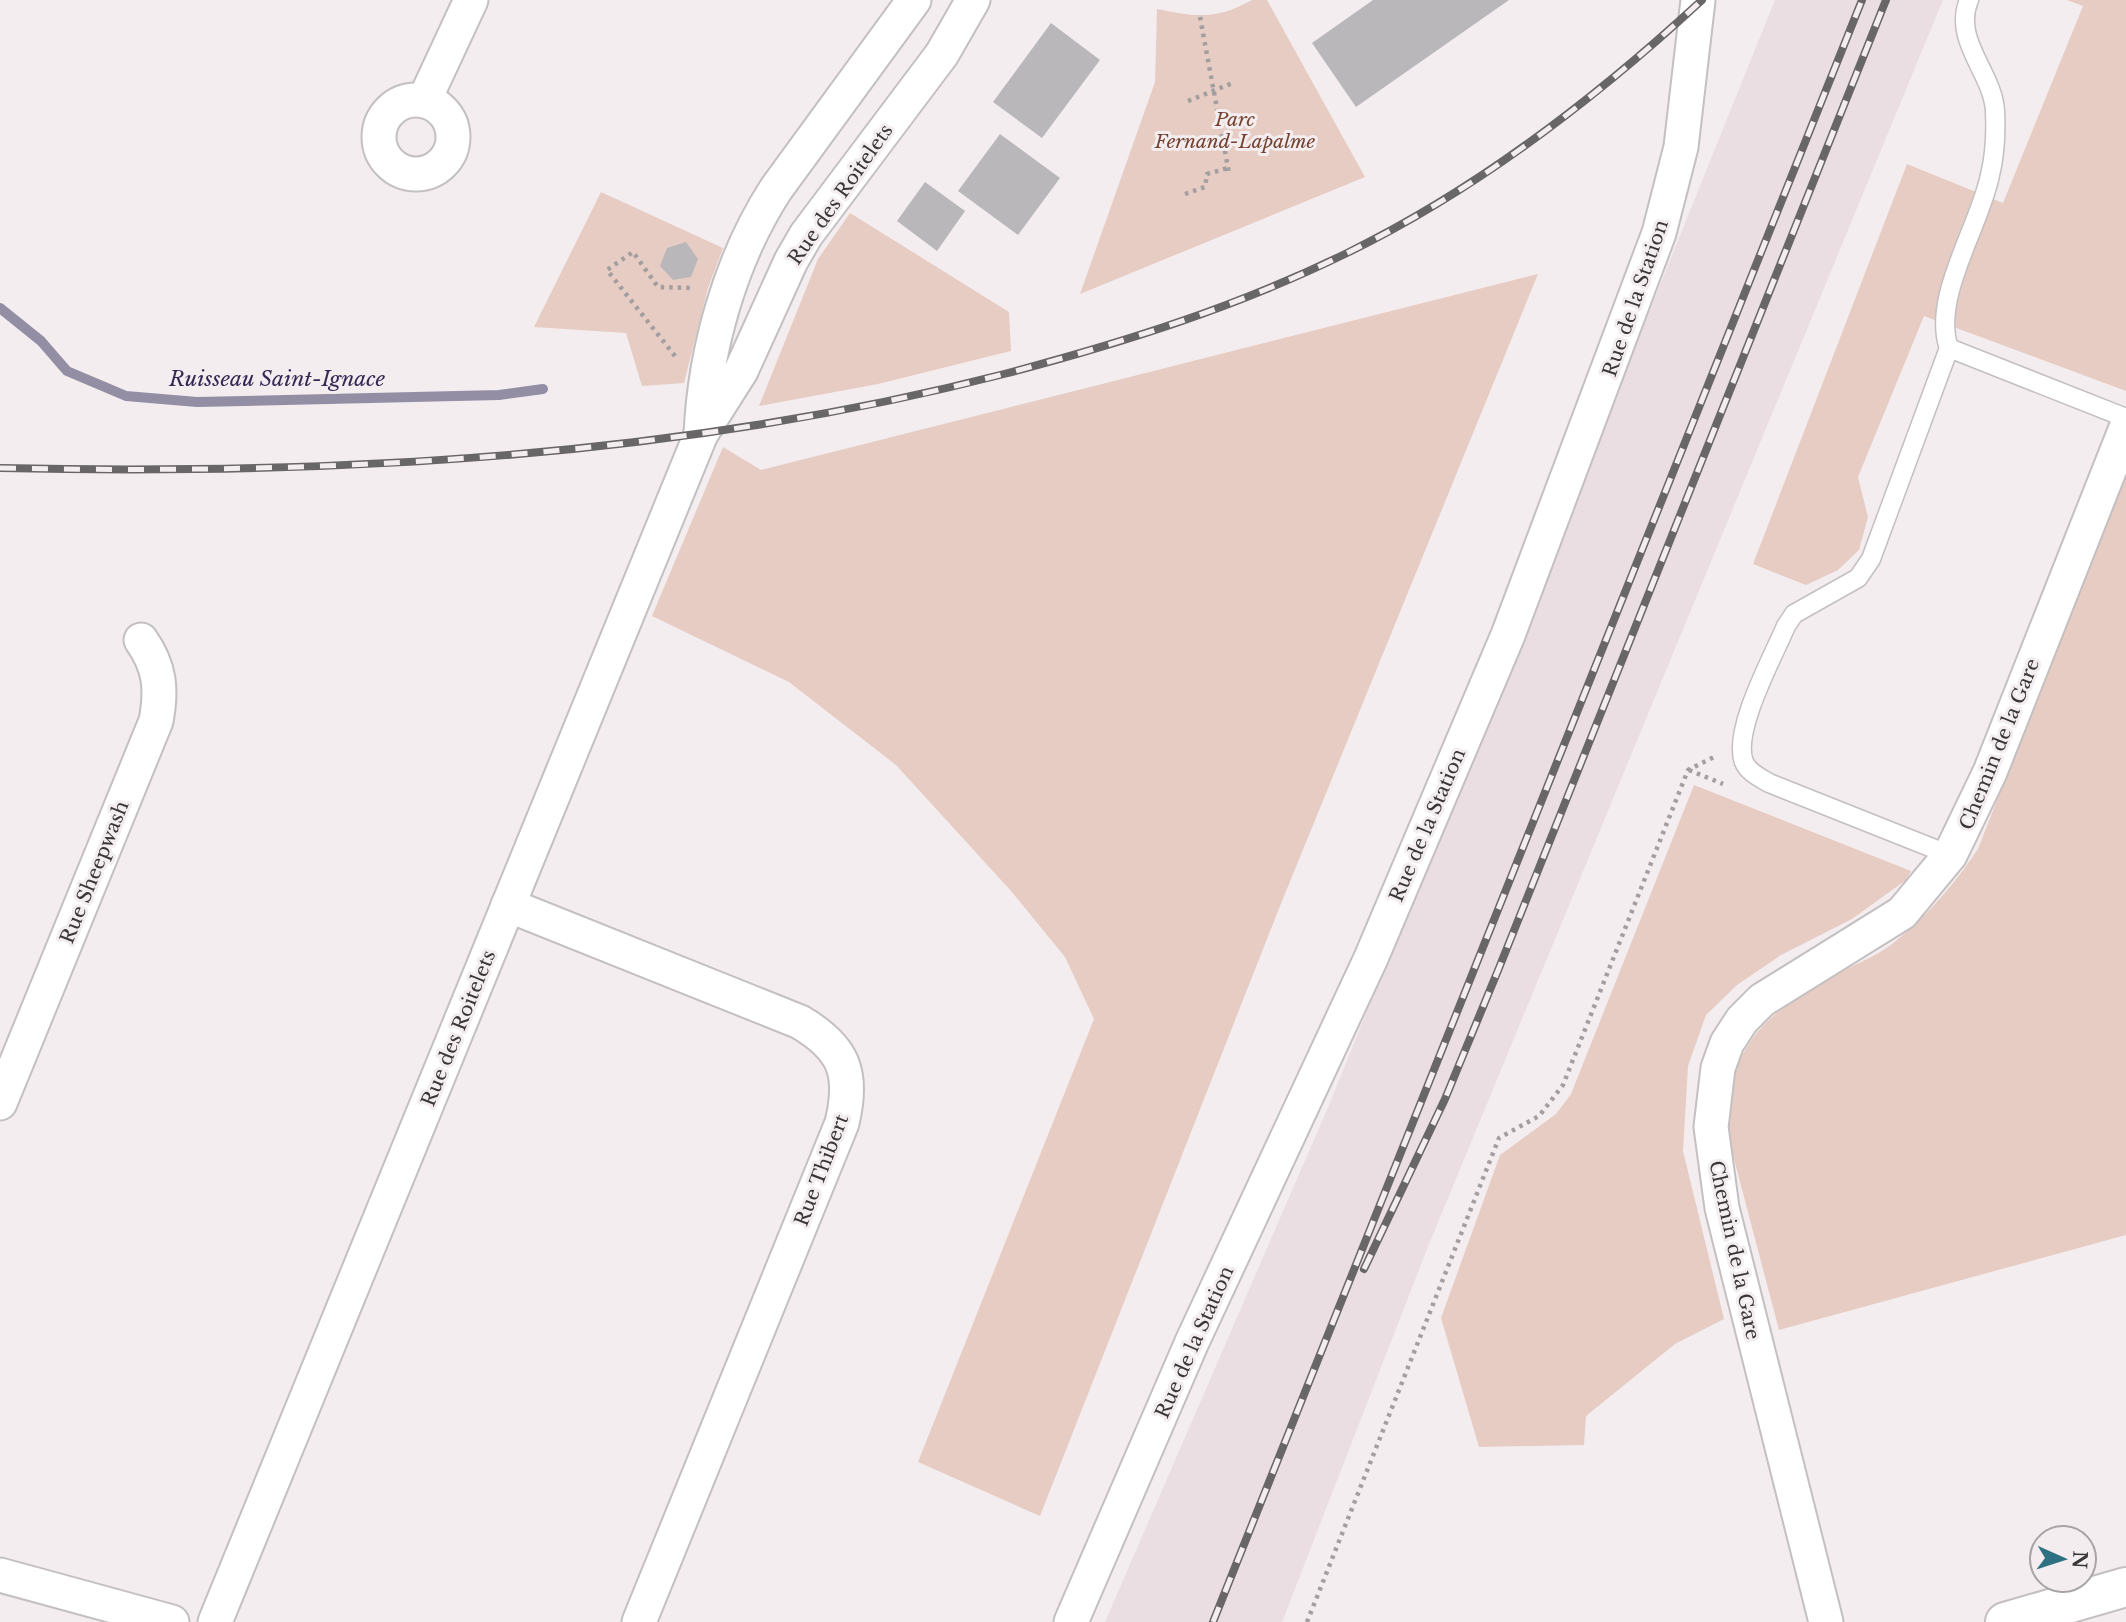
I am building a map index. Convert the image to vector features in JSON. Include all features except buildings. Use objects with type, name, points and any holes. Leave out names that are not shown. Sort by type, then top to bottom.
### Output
[{"type":"street","points":[[424,101],[471,0]]},
{"type":"street","name":"Rue des Roitelets","points":[[701,434],[703,391],[712,348],[729,292],[757,223],[776,189],[914,0]]},
{"type":"street","name":"Rue des Roitelets","points":[[215,1622],[701,434],[741,371],[791,261],[807,235],[942,54],[973,0]]},
{"type":"street","name":"Rue de la Station","points":[[1071,1622],[1192,1342],[1371,958],[1508,635],[1659,233],[1681,146],[1698,0]]},
{"type":"street","name":"Chemin de la Gare","points":[[1826,1622],[1722,1208],[1711,1127],[1713,1094],[1727,1043],[1762,1000],[1902,913],[1950,856],[1990,772],[2126,428]]},
{"type":"street","name":"Rue Sheepwash","points":[[0,1103],[156,721],[160,676],[154,658],[141,640]]},
{"type":"street","name":"Rue Thibert","points":[[508,905],[800,1022],[830,1042],[841,1059],[847,1077],[847,1100],[842,1123],[639,1622]]},
{"type":"street","points":[[0,1575],[172,1622]]},
{"type":"street","points":[[2006,1622],[2126,1587]]},
{"type":"lane","points":[[1950,856],[1769,783],[1752,773],[1744,762],[1741,744],[1743,728],[1786,626],[1794,614],[1858,578],[1871,559],[1949,348],[1943,330],[1947,303],[1990,176],[1995,136],[1995,108],[1989,86],[1971,49],[1965,24],[1969,0]]},
{"type":"lane","points":[[1949,348],[2126,418]]},
{"type":"path","points":[[1185,194],[1205,187],[1207,174],[1228,171],[1200,16]]},
{"type":"path","points":[[1188,101],[1235,82]]},
{"type":"path","points":[[678,360],[607,270],[633,252],[658,287],[696,288],[699,280]]},
{"type":"path","points":[[1307,1622],[1499,1138],[1539,1116],[1563,1085],[1688,769]]},
{"type":"shaded area","points":[[1775,0],[1943,0],[1427,1249],[1282,1622],[1105,1622],[1329,1105]]},
{"type":"green space","name":"Parc Fernand-Lapalme","points":[[1252,0],[1267,0],[1365,177],[1080,294],[1155,82],[1157,9],[1195,15],[1217,14]]},
{"type":"green space","points":[[2067,0],[2126,0],[2126,391],[1924,316],[1858,477],[1868,517],[1859,550],[1838,570],[1806,585],[1753,564],[1907,164],[2003,203],[2083,6]]},
{"type":"green space","points":[[601,192],[723,248],[708,288],[684,383],[642,386],[626,333],[534,327]]},
{"type":"green space","points":[[850,213],[1009,312],[1011,351],[878,384],[759,406],[818,259]]},
{"type":"green space","points":[[1538,274],[1280,906],[1040,1516],[918,1462],[1094,1019],[1065,957],[1011,891],[896,765],[789,682],[652,616],[723,447],[761,470]]},
{"type":"green space","points":[[2126,467],[2126,1235],[1779,1330],[1729,1140],[1729,1107],[1733,1080],[1742,1056],[1754,1036],[1791,1002],[1870,958],[1909,930],[1941,898],[1978,849]]},
{"type":"green space","points":[[1694,785],[1911,871],[1906,880],[1852,919],[1781,955],[1737,985],[1706,1015],[1688,1066],[1683,1151],[1724,1319],[1675,1344],[1586,1416],[1584,1445],[1479,1447],[1441,1318],[1500,1155],[1556,1114],[1571,1094]]},
{"type":"waterway","name":"Ruisseau Saint-Ignace","points":[[0,308],[41,341],[67,371],[126,396],[197,402],[499,395],[543,389]]},
{"type":"railway","points":[[0,468],[253,468],[505,455],[631,443],[756,425],[881,402],[1048,362],[1221,307],[1306,272],[1395,228],[1489,171],[1534,140],[1620,72],[1702,0]]},
{"type":"railway","points":[[1213,1622],[1862,0]]},
{"type":"railway","points":[[1364,1269],[1445,1099],[1499,968],[1886,0]]}]
